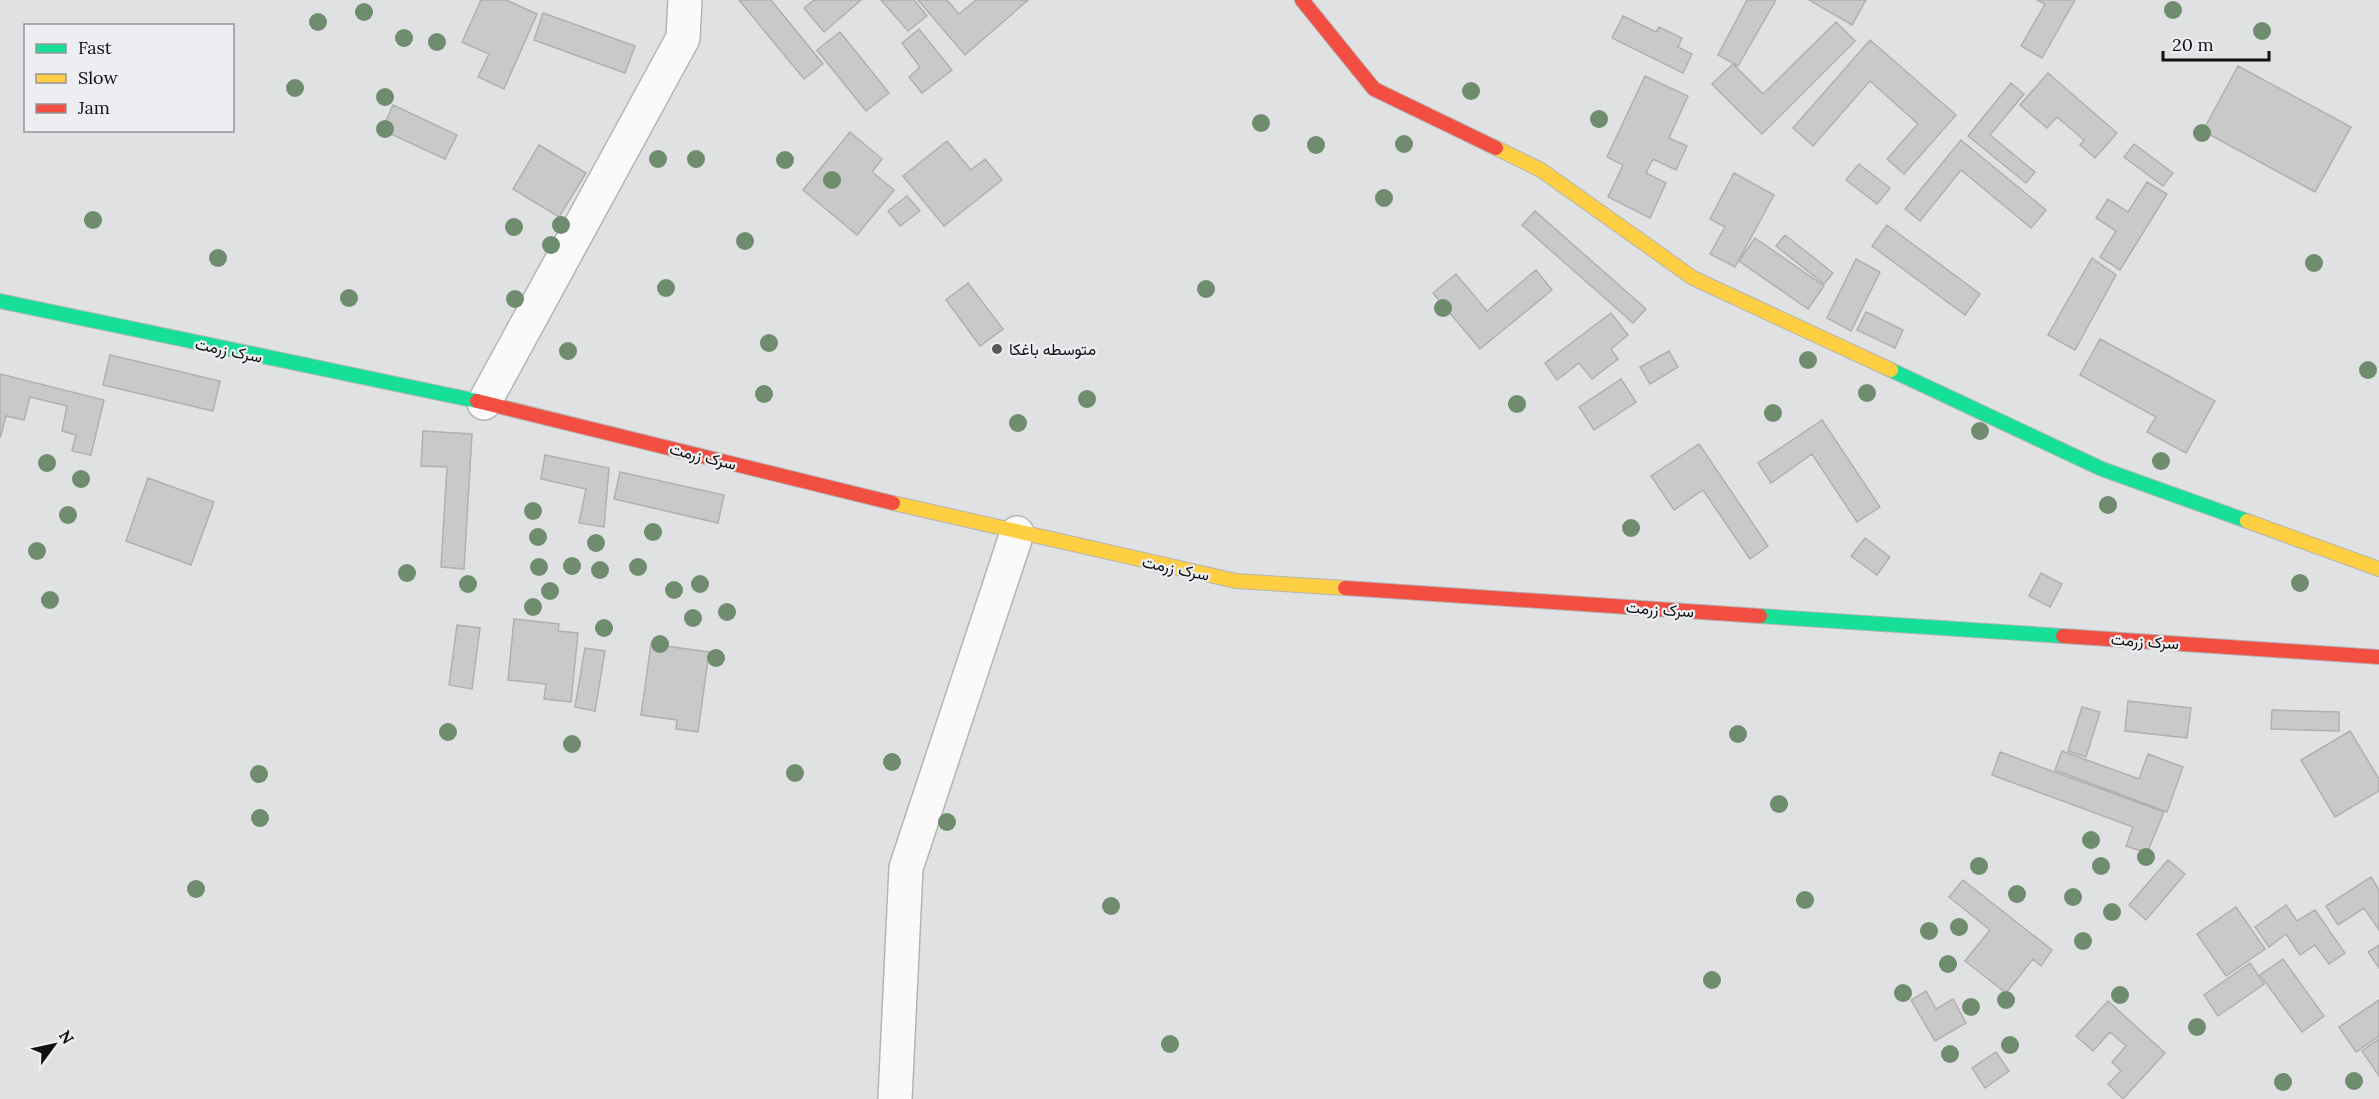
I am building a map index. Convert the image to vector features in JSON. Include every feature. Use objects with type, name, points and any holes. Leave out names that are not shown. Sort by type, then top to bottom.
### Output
[{"type":"main road","points":[[1302,0],[1374,89],[1541,170],[1693,278],[2102,468],[2379,569]]},
{"type":"main road","name":"سرک زرمت","points":[[0,301],[484,403],[1017,533],[1236,581],[2379,657]]},
{"type":"street","points":[[484,403],[682,38],[686,0]]},
{"type":"street","points":[[895,1099],[906,868],[1017,533]]},
{"type":"building","points":[[481,0],[506,0],[537,14],[504,89],[478,77],[489,54],[462,42]]},
{"type":"building","points":[[739,0],[771,0],[823,64],[804,79]]},
{"type":"building","points":[[814,0],[861,0],[824,32],[804,8]]},
{"type":"building","points":[[881,0],[914,0],[927,16],[908,31]]},
{"type":"building","points":[[918,0],[947,0],[959,14],[976,0],[1028,0],[965,55]]},
{"type":"building","points":[[1747,0],[1776,0],[1738,66],[1718,55]]},
{"type":"building","points":[[1809,0],[1866,0],[1852,25]]},
{"type":"building","points":[[2037,0],[2075,0],[2042,58],[2021,46],[2045,4]]},
{"type":"building","points":[[543,13],[635,46],[625,73],[534,40]]},
{"type":"building","points":[[1623,16],[1656,32],[1659,27],[1682,38],[1678,47],[1692,54],[1683,73],[1612,38]]},
{"type":"building","points":[[1836,22],[1855,41],[1762,134],[1712,84],[1733,64],[1763,94]]},
{"type":"building","points":[[919,29],[952,70],[922,93],[909,77],[920,67],[902,43]]},
{"type":"building","points":[[840,32],[889,93],[866,111],[817,50]]},
{"type":"building","points":[[1870,40],[1956,115],[1904,174],[1887,159],[1918,124],[1870,81],[1813,146],[1793,128]]},
{"type":"building","points":[[2238,66],[2351,127],[2315,192],[2203,131]]},
{"type":"building","points":[[2048,73],[2117,133],[2095,158],[2080,145],[2084,140],[2057,117],[2047,128],[2020,105]]},
{"type":"building","points":[[1645,76],[1688,96],[1669,138],[1687,146],[1676,170],[1653,159],[1646,173],[1666,183],[1650,218],[1608,197],[1623,165],[1607,157]]},
{"type":"building","points":[[2011,83],[2024,94],[1990,135],[2035,172],[2026,183],[1968,136]]},
{"type":"building","points":[[393,105],[457,135],[445,159],[382,130]]},
{"type":"building","points":[[850,132],[882,159],[872,172],[894,190],[857,235],[803,190]]},
{"type":"building","points":[[1961,140],[2046,210],[2031,228],[1961,170],[1920,221],[1905,209]]},
{"type":"building","points":[[947,141],[971,170],[985,159],[1002,180],[944,226],[903,176]]},
{"type":"building","points":[[2134,144],[2173,173],[2163,186],[2124,157]]},
{"type":"building","points":[[539,145],[586,173],[559,217],[513,189]]},
{"type":"building","points":[[1859,164],[1890,188],[1877,204],[1846,180]]},
{"type":"building","points":[[1734,173],[1774,195],[1735,267],[1710,254],[1725,227],[1710,219]]},
{"type":"building","points":[[2147,182],[2167,194],[2120,270],[2100,257],[2116,231],[2096,218],[2108,199],[2128,212]]},
{"type":"building","points":[[907,196],[920,211],[900,226],[888,211]]},
{"type":"building","points":[[1535,211],[1646,309],[1633,323],[1522,225]]},
{"type":"building","points":[[1887,225],[1980,294],[1965,315],[1872,246]]},
{"type":"building","points":[[1785,235],[1833,273],[1824,284],[1776,246]]},
{"type":"building","points":[[1755,238],[1824,286],[1808,309],[1739,261]]},
{"type":"building","points":[[2092,258],[2116,275],[2075,350],[2048,335]]},
{"type":"building","points":[[1856,259],[1880,272],[1851,331],[1827,318]]},
{"type":"building","points":[[1536,270],[1552,290],[1480,349],[1433,293],[1456,274],[1487,311]]},
{"type":"building","points":[[968,283],[1003,329],[980,346],[946,300]]},
{"type":"building","points":[[1866,312],[1903,330],[1895,348],[1857,330]]},
{"type":"building","points":[[1611,313],[1628,335],[1611,349],[1618,359],[1592,379],[1579,363],[1557,380],[1545,363]]},
{"type":"building","points":[[2100,339],[2215,401],[2186,453],[2147,432],[2156,417],[2080,375]]},
{"type":"building","points":[[1669,351],[1678,367],[1650,384],[1640,367]]},
{"type":"building","points":[[110,355],[220,381],[213,411],[103,385]]},
{"type":"building","points":[[0,374],[104,400],[91,455],[72,451],[76,435],[62,431],[67,406],[30,397],[24,420],[6,416],[0,438]]},
{"type":"building","points":[[1621,379],[1636,402],[1594,430],[1579,407]]},
{"type":"building","points":[[1822,420],[1880,507],[1857,522],[1812,454],[1771,483],[1758,463]]},
{"type":"building","points":[[423,431],[472,434],[464,569],[441,567],[447,467],[421,466]]},
{"type":"building","points":[[1699,444],[1768,546],[1750,559],[1703,490],[1674,510],[1651,476]]},
{"type":"building","points":[[545,455],[609,468],[604,527],[579,523],[586,489],[541,479]]},
{"type":"building","points":[[620,472],[724,495],[718,523],[614,499]]},
{"type":"building","points":[[148,478],[214,502],[191,565],[126,541]]},
{"type":"building","points":[[1865,538],[1890,557],[1877,575],[1851,556]]},
{"type":"building","points":[[2041,573],[2062,584],[2050,607],[2029,596]]},
{"type":"building","points":[[514,619],[559,624],[558,631],[578,633],[571,702],[544,699],[546,684],[508,680]]},
{"type":"building","points":[[457,625],[480,628],[472,689],[449,685]]},
{"type":"building","points":[[651,644],[709,652],[698,732],[676,729],[677,720],[641,715]]},
{"type":"building","points":[[585,648],[605,651],[595,711],[575,707]]},
{"type":"building","points":[[2128,701],[2191,708],[2187,738],[2125,731]]},
{"type":"building","points":[[2082,707],[2100,712],[2086,757],[2068,751]]},
{"type":"building","points":[[2272,710],[2339,712],[2339,731],[2271,729]]},
{"type":"building","points":[[2350,731],[2379,779],[2379,791],[2335,817],[2301,760]]},
{"type":"building","points":[[2062,751],[2139,779],[2148,754],[2183,767],[2167,812],[2055,770]]},
{"type":"building","points":[[2000,752],[2164,812],[2147,853],[2126,846],[2133,827],[1992,775]]},
{"type":"building","points":[[2168,860],[2185,874],[2146,920],[2129,905]]},
{"type":"building","points":[[2371,877],[2379,890],[2379,930],[2364,908],[2338,925],[2326,906]]},
{"type":"building","points":[[1963,880],[2052,950],[2041,966],[2033,959],[2006,993],[1965,961],[1990,930],[1949,897]]},
{"type":"building","points":[[2286,905],[2297,921],[2315,910],[2345,953],[2329,964],[2315,945],[2300,955],[2286,934],[2269,947],[2255,927]]},
{"type":"building","points":[[2236,907],[2265,949],[2226,976],[2197,934]]},
{"type":"building","points":[[2379,945],[2379,968],[2368,952]]},
{"type":"building","points":[[2283,959],[2324,1016],[2302,1032],[2260,975]]},
{"type":"building","points":[[2250,963],[2264,984],[2218,1016],[2204,995]]},
{"type":"building","points":[[1926,991],[1936,1009],[1953,999],[1966,1023],[1935,1041],[1911,1000]]},
{"type":"building","points":[[2379,1000],[2379,1036],[2356,1052],[2339,1027]]},
{"type":"building","points":[[2108,1001],[2165,1053],[2123,1099],[2108,1084],[2121,1071],[2112,1062],[2126,1046],[2110,1032],[2093,1051],[2076,1036]]},
{"type":"building","points":[[2379,1039],[2379,1076],[2362,1051]]},
{"type":"building","points":[[1996,1052],[2009,1071],[1985,1088],[1972,1068]]},
{"type":"traffic: fast","points":[[0,301],[477,401]]},
{"type":"traffic: fast","points":[[1891,370],[2102,469],[2247,521]]},
{"type":"traffic: fast","points":[[1760,616],[2063,636]]},
{"type":"traffic: slow","points":[[1496,148],[1541,170],[1693,278],[1891,370]]},
{"type":"traffic: slow","points":[[893,503],[1236,581],[1345,588]]},
{"type":"traffic: slow","points":[[2247,521],[2379,569]]},
{"type":"traffic: jam","points":[[1302,0],[1374,89],[1496,148]]},
{"type":"traffic: jam","points":[[477,401],[893,503]]},
{"type":"traffic: jam","points":[[1345,588],[1760,616]]},
{"type":"traffic: jam","points":[[2063,636],[2379,657]]},
{"type":"place","name":"متوسطه باغکا","points":[[997,349]]}]
